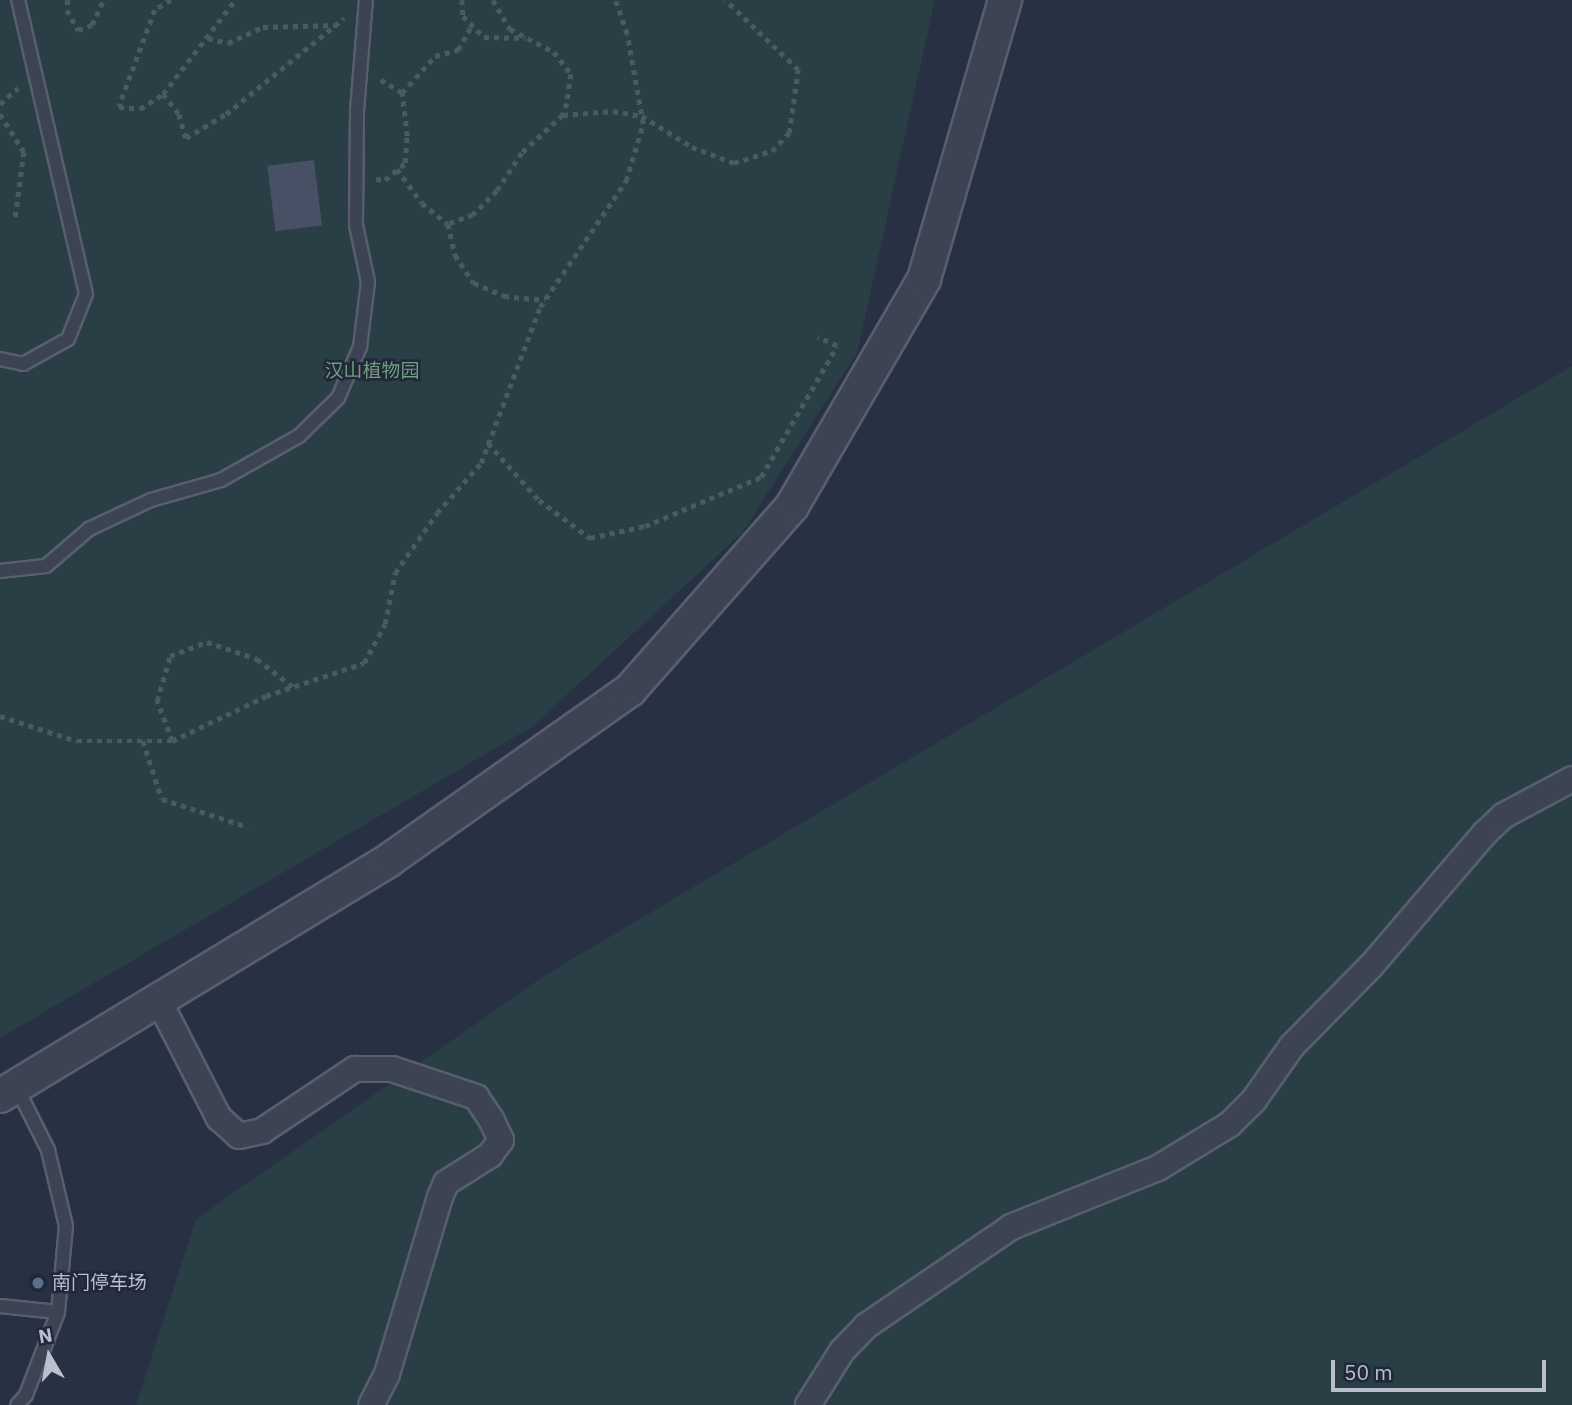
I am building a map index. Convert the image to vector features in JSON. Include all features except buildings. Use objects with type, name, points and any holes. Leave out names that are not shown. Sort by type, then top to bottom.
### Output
[{"type":"street","points":[[8,1091],[389,860],[630,690],[792,506],[924,279],[1005,0]]},
{"type":"street","points":[[808,1405],[842,1351],[866,1326],[1011,1227],[1158,1168],[1230,1124],[1254,1100],[1292,1045],[1371,966],[1485,833],[1503,816],[1572,779]]},
{"type":"street","points":[[158,999],[219,1118],[239,1136],[262,1131],[355,1069],[392,1069],[476,1097],[492,1121],[501,1140],[490,1155],[446,1182],[387,1374],[371,1405]]},
{"type":"lane","points":[[0,359],[23,364],[68,339],[86,294],[18,0]]},
{"type":"lane","points":[[0,571],[46,566],[89,529],[150,500],[221,480],[299,436],[338,398],[360,347],[368,282],[356,225],[360,71],[366,0]]},
{"type":"lane","points":[[8,1091],[48,1150],[66,1226],[58,1312],[26,1395],[17,1405]]},
{"type":"lane","points":[[0,1306],[58,1312]]},
{"type":"path","points":[[68,0],[67,10],[78,30],[92,25],[103,0]]},
{"type":"path","points":[[171,0],[155,10],[119,107],[140,109],[163,94],[235,0]]},
{"type":"path","points":[[163,94],[179,114],[186,138],[226,114],[366,0]]},
{"type":"path","points":[[462,0],[463,16],[484,37],[527,38]]},
{"type":"path","points":[[448,224],[473,215],[497,191],[522,153],[563,115],[571,74],[554,52],[510,29],[493,0]]},
{"type":"path","points":[[0,716],[78,741],[172,741],[293,687],[364,663],[385,624],[395,573],[437,513],[481,463],[511,374],[545,300],[626,181],[642,116],[627,34],[615,0]]},
{"type":"path","points":[[563,115],[613,111],[642,116],[692,147],[734,163],[772,151],[789,133],[799,70],[725,0]]},
{"type":"path","points":[[208,38],[229,43],[263,27],[336,25]]},
{"type":"path","points":[[357,179],[385,180],[405,163],[407,136],[402,93],[435,56],[458,50],[472,25]]},
{"type":"path","points":[[360,71],[402,93]]},
{"type":"path","points":[[0,114],[24,152],[15,220]]},
{"type":"path","points":[[397,169],[422,203],[448,224],[455,255],[474,283],[504,296],[545,300]]},
{"type":"path","points":[[488,443],[538,499],[590,538],[645,526],[761,477],[837,346],[818,337]]},
{"type":"path","points":[[172,741],[157,701],[170,656],[207,642],[257,659],[293,687]]},
{"type":"path","points":[[143,741],[162,799],[248,827]]},
{"type":"green space","name":"汉山植物园","points":[[0,0],[935,0],[857,353],[742,533],[532,727],[0,1038]]},
{"type":"green space","points":[[1572,366],[1572,1405],[136,1405],[196,1219],[547,974]]},
{"type":"place","name":"南门停车场","points":[[38,1283]]}]
